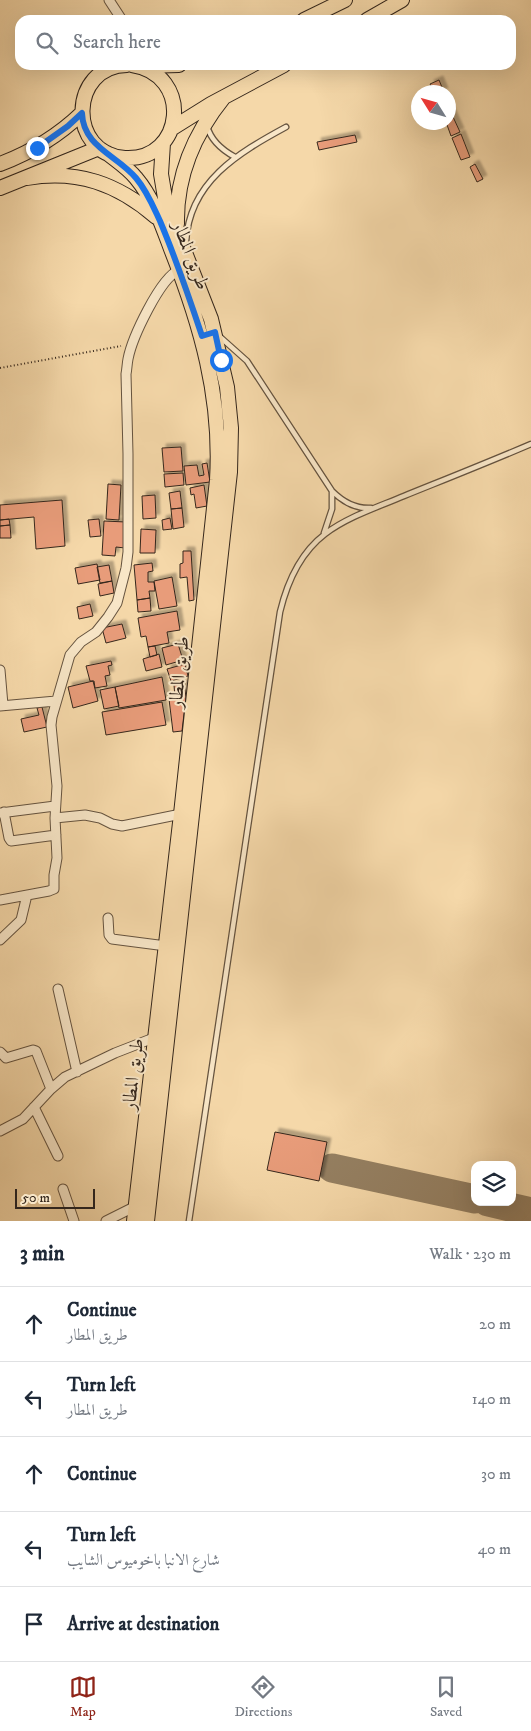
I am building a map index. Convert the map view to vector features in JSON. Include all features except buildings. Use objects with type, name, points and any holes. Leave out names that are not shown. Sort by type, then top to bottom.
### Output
[{"type":"main road","points":[[314,15],[346,0]]},
{"type":"main road","points":[[376,15],[402,0]]},
{"type":"main road","points":[[107,70],[91,83],[83,99],[82,113],[84,126],[87,134],[103,151],[124,158],[149,153],[163,143],[172,129],[175,110],[170,91],[158,75],[146,70]]},
{"type":"main road","points":[[172,129],[224,96],[274,70]]},
{"type":"main road","points":[[177,233],[176,212],[183,170],[190,150],[205,122],[224,96]]},
{"type":"main road","points":[[0,164],[21,156],[45,143],[82,113]]},
{"type":"main road","name":"طريق المطار","points":[[147,1221],[148,1153],[156,1037],[219,451],[208,334],[200,288],[166,204],[163,189],[163,143]]},
{"type":"main road","points":[[0,188],[103,151]]},
{"type":"main road","name":"طريق المطار","points":[[103,151],[122,164],[135,177],[146,192],[159,220],[208,334],[227,387],[232,443],[148,1153],[134,1221]]},
{"type":"main road","points":[[28,178],[48,174],[88,179],[126,195],[159,220]]},
{"type":"street","points":[[110,0],[119,15]]},
{"type":"street","points":[[0,900],[52,891],[54,889],[57,860],[56,786],[51,725],[70,655],[81,642],[96,632],[117,603],[126,568],[128,454],[126,374],[128,358],[132,344],[155,297],[168,278],[179,270]]},
{"type":"street","points":[[0,670],[2,706],[56,701]]},
{"type":"street","points":[[55,806],[2,813],[4,830],[11,841],[56,835]]},
{"type":"street","points":[[55,818],[84,815],[100,818],[112,824],[122,826],[181,814]]},
{"type":"street","points":[[0,940],[21,920],[27,895]]},
{"type":"street","points":[[108,918],[109,935],[112,939],[166,946]]},
{"type":"street","points":[[58,989],[77,1072]]},
{"type":"street","points":[[0,1131],[23,1119],[51,1088],[65,1077],[115,1053],[156,1037]]},
{"type":"street","points":[[0,1052],[6,1058],[33,1050],[36,1051],[51,1088]]},
{"type":"street","points":[[34,1107],[58,1156]]},
{"type":"street","points":[[63,1189],[74,1221]]},
{"type":"street","points":[[106,1221],[136,1206]]},
{"type":"lane","points":[[205,122],[213,139],[235,158]]},
{"type":"lane","points":[[186,253],[186,233],[191,214],[199,196],[215,174],[263,139],[286,127]]},
{"type":"lane","points":[[208,334],[247,361],[332,491],[351,505],[375,508]]},
{"type":"lane","points":[[189,1221],[280,612],[292,576],[301,560],[324,534],[338,525],[531,444]]},
{"type":"lane","points":[[324,534],[330,518],[332,491]]},
{"type":"path","points":[[0,368],[132,344]]},
{"type":"taxiway","points":[[332,1168],[471,1198]]},
{"type":"taxiway","points":[[505,1206],[531,1212]]},
{"type":"route","points":[[37,148],[53,138],[82,113],[87,134],[93,142],[122,164],[146,192],[155,208],[202,336],[215,332],[221,360]]}]
